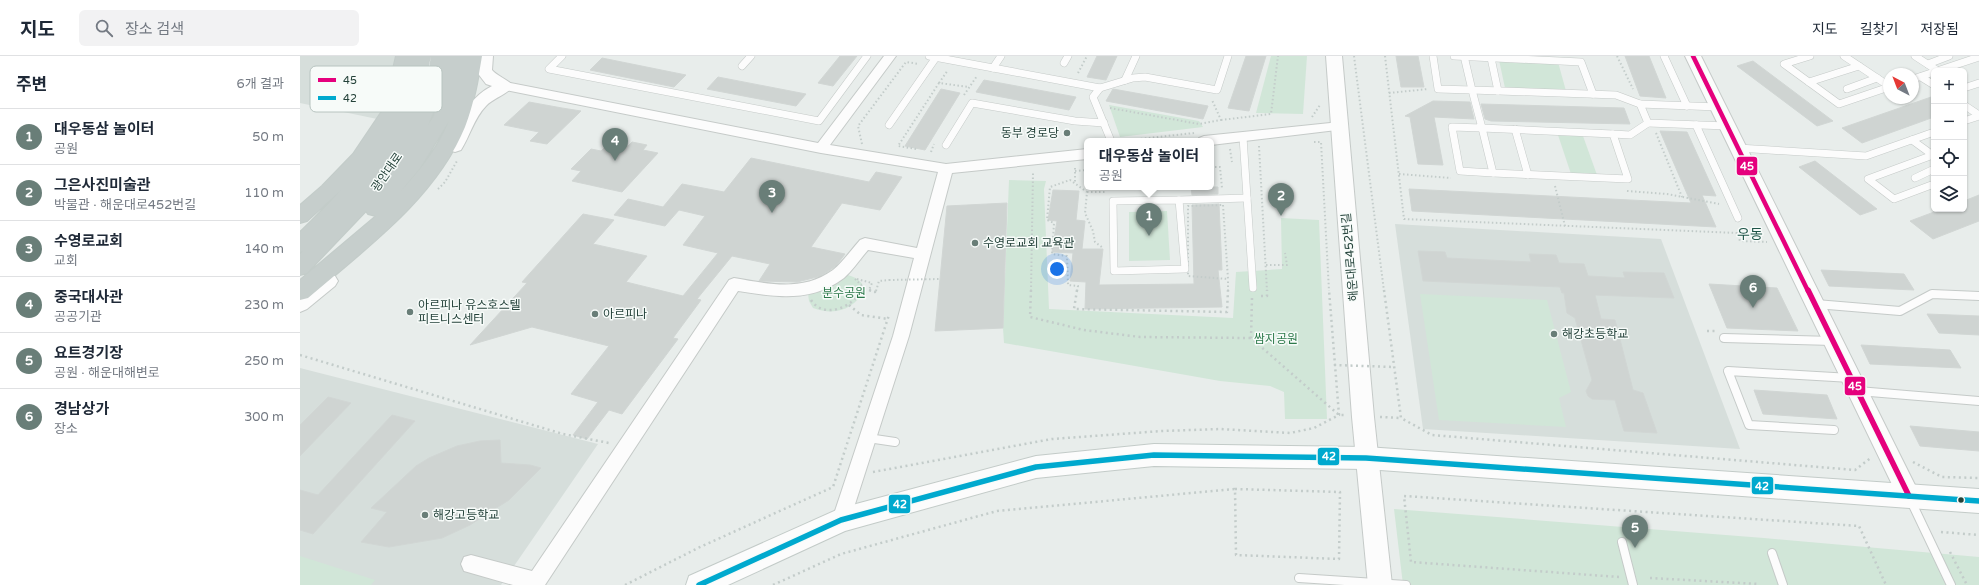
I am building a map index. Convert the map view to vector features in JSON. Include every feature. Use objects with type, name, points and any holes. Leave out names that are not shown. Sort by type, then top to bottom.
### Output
[{"type":"highway","points":[[402,66],[405,56]]},
{"type":"highway","points":[[412,66],[414,56]]},
{"type":"highway","name":"광안대로","points":[[420,66],[423,56]]},
{"type":"highway","name":"광안대로","points":[[438,66],[440,56]]},
{"type":"highway","points":[[300,280],[378,206],[413,163],[443,116],[457,56]]},
{"type":"highway","points":[[300,292],[384,220],[418,183],[445,148],[481,61]]},
{"type":"highway","points":[[300,216],[329,191],[360,159],[390,112]]},
{"type":"highway","points":[[300,227],[345,189],[379,148],[400,112]]},
{"type":"highway","name":"광안대로","points":[[300,244],[364,178],[391,143],[408,112]]},
{"type":"highway","name":"광안대로","points":[[300,267],[369,196],[418,127],[425,112]]},
{"type":"main road","points":[[432,66],[433,56]]},
{"type":"main road","points":[[300,253],[359,196],[411,124],[416,112]]},
{"type":"main road","points":[[699,585],[841,520],[1036,468],[1154,455],[1316,456],[1366,458],[1979,501]]},
{"type":"street","points":[[821,148],[890,56]]},
{"type":"street","name":"해운대로452번길","points":[[1334,56],[1366,458],[1380,584]]},
{"type":"street","points":[[1693,56],[1908,496]]},
{"type":"street","points":[[481,61],[492,80],[505,86],[821,148],[946,169],[1084,154]]},
{"type":"street","points":[[300,304],[330,279],[423,190],[452,152],[475,106],[481,61]]},
{"type":"street","points":[[475,106],[490,93],[505,86]]},
{"type":"street","points":[[1214,140],[1340,126]]},
{"type":"street","points":[[841,520],[873,439],[946,169]]},
{"type":"street","points":[[471,564],[535,583],[734,284],[787,292],[810,290],[839,273],[865,244],[922,254]]},
{"type":"lane","points":[[562,56],[549,69],[818,121],[867,56]]},
{"type":"lane","points":[[742,66],[751,56]]},
{"type":"lane","points":[[889,125],[934,56],[1100,88],[1133,78],[1145,77],[1217,90],[1228,56]]},
{"type":"lane","points":[[993,68],[1000,56]]},
{"type":"lane","points":[[1064,63],[1068,56]]},
{"type":"lane","points":[[1125,80],[1136,56]]},
{"type":"lane","points":[[1433,56],[1438,89],[1616,95],[1640,104],[1718,107]]},
{"type":"lane","points":[[1454,56],[1581,62],[1593,94]]},
{"type":"lane","points":[[1464,56],[1493,173]]},
{"type":"lane","points":[[1664,56],[1687,106]]},
{"type":"lane","points":[[1810,56],[1784,64],[1839,104],[1883,89]]},
{"type":"lane","points":[[1844,56],[1883,82]]},
{"type":"lane","points":[[1915,56],[1934,68]]},
{"type":"lane","points":[[1928,64],[1949,56]]},
{"type":"lane","points":[[1947,68],[1979,57]]},
{"type":"lane","points":[[1491,58],[1498,91]]},
{"type":"lane","points":[[1809,82],[1859,66]]},
{"type":"lane","points":[[1921,77],[1931,73]]},
{"type":"lane","points":[[1921,77],[1931,83]]},
{"type":"lane","points":[[1847,89],[1877,78]]},
{"type":"lane","points":[[1967,87],[1979,83]]},
{"type":"lane","points":[[1100,88],[1093,97],[1110,138]]},
{"type":"lane","points":[[946,145],[972,103],[1075,121],[1104,123]]},
{"type":"lane","points":[[1640,104],[1648,123]]},
{"type":"lane","points":[[1967,107],[1979,116]]},
{"type":"lane","points":[[1967,120],[1979,116]]},
{"type":"lane","points":[[1614,134],[1628,179],[1460,171],[1452,127],[1515,129],[1614,134],[1630,135],[1648,123],[1727,126]]},
{"type":"lane","points":[[1696,125],[1738,218]]},
{"type":"lane","points":[[1515,129],[1528,175]]},
{"type":"lane","points":[[1738,148],[1866,156],[1931,133]]},
{"type":"lane","points":[[1243,137],[1253,292]]},
{"type":"lane","points":[[1912,140],[1931,153]]},
{"type":"lane","points":[[1931,156],[1868,179],[1894,199],[1931,185]]},
{"type":"lane","points":[[1915,178],[1931,170]]},
{"type":"lane","points":[[1179,199],[1185,269],[1114,271],[1113,201],[1179,199],[1247,198]]},
{"type":"lane","points":[[1815,304],[1900,311],[1932,294],[1979,296]]},
{"type":"lane","points":[[1724,338],[1833,341]]},
{"type":"lane","points":[[1834,430],[1750,425],[1728,371],[1854,384],[1979,401]]},
{"type":"lane","points":[[873,439],[895,442]]},
{"type":"lane","points":[[1908,496],[1951,585]]},
{"type":"lane","points":[[1622,542],[1632,585]]},
{"type":"lane","points":[[1772,553],[1784,585]]},
{"type":"lane","points":[[1299,578],[1406,585]]},
{"type":"path","points":[[1076,78],[1087,56]]},
{"type":"path","points":[[1106,107],[1199,124],[1271,114],[1278,56]]},
{"type":"path","points":[[1354,56],[1393,367],[1402,418],[1432,435],[1855,470],[1872,457],[1869,450]]},
{"type":"path","points":[[1385,56],[1404,219],[1737,233]]},
{"type":"path","points":[[1617,56],[1634,92]]},
{"type":"path","points":[[863,148],[858,126],[906,62],[922,64]]},
{"type":"path","points":[[961,100],[980,73]]},
{"type":"path","points":[[922,151],[898,146],[940,83],[969,87]]},
{"type":"path","points":[[1389,92],[1431,89]]},
{"type":"path","points":[[965,93],[972,94]]},
{"type":"path","points":[[1211,98],[1221,120]]},
{"type":"path","points":[[1661,130],[1655,129],[1683,198]]},
{"type":"path","points":[[935,153],[930,152],[938,139]]},
{"type":"path","points":[[1259,142],[1267,296],[1260,296]]},
{"type":"path","points":[[1313,142],[1321,142],[1327,267],[1339,414]]},
{"type":"path","points":[[1229,147],[1232,162]]},
{"type":"path","points":[[1214,167],[1220,167],[1223,194]]},
{"type":"path","points":[[1075,171],[1084,170]]},
{"type":"path","points":[[1033,171],[1030,317],[1084,330],[1140,336],[1251,338],[1339,414]]},
{"type":"path","points":[[1451,178],[1459,179]]},
{"type":"path","points":[[1548,185],[1563,186]]},
{"type":"path","points":[[1555,186],[1565,226]]},
{"type":"path","points":[[1627,191],[1667,194],[1722,205]]},
{"type":"path","points":[[1087,192],[1110,192]]},
{"type":"path","points":[[1223,205],[1228,279],[1188,276],[1188,206],[1223,205]]},
{"type":"path","points":[[1733,226],[1740,241],[1767,242]]},
{"type":"path","points":[[1266,265],[1287,265],[1286,254]]},
{"type":"path","points":[[922,280],[924,273]]},
{"type":"path","points":[[849,277],[872,283],[868,290],[874,292],[880,281],[940,279]]},
{"type":"path","points":[[810,294],[811,301],[815,306],[823,310],[830,311],[849,305],[859,296],[862,290],[861,285],[856,279]]},
{"type":"path","points":[[1251,338],[1253,292]]},
{"type":"path","points":[[625,585],[700,547],[833,487],[888,319],[861,315],[849,305]]},
{"type":"path","points":[[300,355],[563,434],[589,440],[609,442],[605,448]]},
{"type":"path","points":[[1334,365],[1393,367]]},
{"type":"path","points":[[873,439],[868,473],[1052,439],[1169,430],[1220,429],[1290,433],[1314,428],[1339,414]]},
{"type":"path","points":[[1906,458],[1942,477],[1979,478]]},
{"type":"path","points":[[773,585],[841,554],[997,511],[1235,489],[1340,492],[1339,559],[1236,555],[1235,489]]},
{"type":"path","points":[[1619,577],[1411,562],[1404,496],[1859,526],[1886,585]]},
{"type":"path","points":[[1944,538],[1940,532],[1979,535]]},
{"type":"path","points":[[1947,545],[1967,585]]},
{"type":"path","points":[[1650,578],[1759,584]]},
{"type":"shaded area","points":[[300,56],[398,56],[396,66],[310,66],[310,105],[300,103]]},
{"type":"shaded area","points":[[343,112],[384,112],[382,120]]},
{"type":"shaded area","name":"해강초등학교","points":[[1395,224],[1661,239],[1740,449],[1423,429]]},
{"type":"shaded area","name":"해강고등학교","points":[[300,368],[598,444],[501,585],[300,585]]},
{"type":"green space","points":[[1271,56],[1307,56],[1303,114],[1256,113]]},
{"type":"green space","points":[[1499,60],[1558,62],[1566,91],[1505,88]]},
{"type":"green space","points":[[1109,105],[1199,121],[1203,127],[1120,137]]},
{"type":"green space","points":[[1558,135],[1583,136],[1597,175],[1571,174]]},
{"type":"green space","name":"쌈지공원","points":[[1009,180],[1046,181],[1044,189],[1049,309],[1233,318],[1236,272],[1282,269],[1281,218],[1319,220],[1327,419],[1285,419],[1284,392],[1270,386],[1220,381],[1004,343],[1003,328]]},
{"type":"green space","points":[[1167,211],[1170,260],[1129,261],[1129,212]]},
{"type":"green space","name":"분수공원","points":[[844,274],[854,277],[862,283],[865,290],[860,297],[849,307],[843,310],[829,311],[813,308],[809,301],[808,294]]},
{"type":"green space","points":[[1420,294],[1547,300],[1571,392],[1559,398],[1566,427],[1439,420]]},
{"type":"green space","points":[[1394,509],[1764,538],[1979,557],[1979,585],[1403,585]]},
{"type":"green space","points":[[300,556],[375,580],[371,585],[300,585]]},
{"type":"building","points":[[840,56],[857,56],[833,86],[818,83]]},
{"type":"building","points":[[1097,56],[1117,56],[1106,80],[1087,77]]},
{"type":"building","points":[[1246,56],[1266,56],[1249,111],[1228,108]]},
{"type":"building","points":[[1396,56],[1418,56],[1424,87],[1401,87]]},
{"type":"building","points":[[1625,56],[1649,56],[1666,98],[1640,96]]},
{"type":"building","points":[[602,58],[686,75],[674,87],[590,70]]},
{"type":"building","points":[[1753,61],[1833,121],[1817,126],[1737,66]]},
{"type":"building","points":[[718,77],[806,94],[796,106],[707,89]]},
{"type":"building","points":[[984,80],[1076,97],[1069,110],[976,92]]},
{"type":"building","points":[[941,89],[960,93],[925,150],[905,146]]},
{"type":"building","points":[[1113,89],[1208,106],[1203,119],[1106,101]]},
{"type":"building","points":[[1931,97],[1931,118],[1862,143],[1842,128],[1911,104],[1919,104],[1919,101]]},
{"type":"building","points":[[1433,101],[1470,102],[1474,119],[1434,117],[1443,165],[1418,164],[1410,117],[1405,116]]},
{"type":"building","points":[[529,102],[581,111],[547,144],[530,141],[539,132],[504,125]]},
{"type":"building","points":[[1481,104],[1624,108],[1630,124],[1491,121],[1485,119]]},
{"type":"building","points":[[1660,131],[1687,132],[1716,196],[1702,195],[1716,227],[1412,211],[1409,189],[1691,203]]},
{"type":"building","points":[[610,142],[628,146],[632,142],[647,145],[643,150],[658,153],[622,192],[572,181],[581,171],[571,169],[591,149],[601,151]]},
{"type":"building","points":[[751,158],[869,182],[876,172],[902,177],[880,210],[842,203],[811,247],[845,254],[836,266],[821,276],[797,282],[759,281],[770,264],[732,256],[697,299],[701,300],[673,338],[678,339],[622,414],[609,410],[587,439],[573,435],[598,402],[571,394],[609,346],[532,327],[470,345],[527,283],[522,282],[583,214],[614,220],[593,244],[647,256],[626,282],[683,296],[718,253],[683,245],[705,216],[679,210],[665,226],[614,215],[628,199],[663,207],[682,184],[724,192]]},
{"type":"building","points":[[1815,161],[1877,209],[1860,215],[1799,167]]},
{"type":"building","points":[[1214,187],[1218,187],[1218,194],[1192,195],[1191,190],[1214,190]]},
{"type":"building","points":[[1053,190],[1079,191],[1076,220],[1085,221],[1082,249],[1103,249],[1099,285],[1194,284],[1192,205],[1219,204],[1222,270],[1218,270],[1222,307],[1085,309],[1086,282],[1070,281],[1073,253],[1052,252],[1057,221],[1048,220]]},
{"type":"building","points":[[1979,195],[1979,221],[1933,239],[1910,221],[1934,212],[1967,212],[1967,200]]},
{"type":"building","name":"수영로교회 교육관","points":[[1007,203],[1003,328],[935,331],[947,206]]},
{"type":"building","points":[[1418,251],[1445,252],[1447,258],[1531,262],[1529,254],[1556,255],[1559,263],[1584,264],[1588,276],[1625,278],[1623,272],[1664,273],[1674,298],[1595,295],[1601,319],[1615,320],[1633,390],[1643,393],[1657,433],[1624,431],[1615,400],[1592,399],[1588,396],[1586,391],[1592,380],[1575,318],[1567,313],[1564,293],[1562,293],[1560,287],[1423,281]]},
{"type":"building","points":[[1821,270],[1904,274],[1914,290],[1829,286]]},
{"type":"building","points":[[1709,284],[1777,288],[1798,331],[1727,328]]},
{"type":"building","points":[[1927,314],[1979,316],[1979,335],[1939,333]]},
{"type":"building","points":[[1861,345],[1950,350],[1961,368],[1870,364]]},
{"type":"building","points":[[1754,390],[1827,395],[1837,419],[1763,414]]},
{"type":"building","points":[[328,397],[351,403],[300,456],[300,425]]},
{"type":"building","points":[[392,415],[415,421],[313,534],[300,530],[300,490],[318,495]]},
{"type":"building","points":[[1910,426],[1979,432],[1979,451],[1920,446]]},
{"type":"building","points":[[500,440],[501,463],[530,465],[541,468],[509,500],[470,525],[442,538],[389,547],[361,542],[387,512],[371,508],[416,466],[429,458],[457,446],[480,441]]},
{"type":"transit line","name":"45","points":[[1693,56],[1909,496]]},
{"type":"transit line","name":"42","points":[[699,585],[841,520],[1036,467],[1154,455],[1315,456],[1366,458],[1979,501]]},
{"type":"place","name":"동부 경로당","points":[[1067,133]]},
{"type":"place","name":"중국대사관","points":[[615,161]]},
{"type":"place","name":"수영로교회","points":[[772,213]]},
{"type":"place","name":"그은사진미술관","points":[[1281,216]]},
{"type":"place","name":"대우동삼 놀이터","points":[[1149,236]]},
{"type":"place","name":"수영로교회 교육관","points":[[975,243]]},
{"type":"place","name":"경남상가","points":[[1753,308]]},
{"type":"place","name":"아르피나 유스호스텔 피트니스센터","points":[[410,312]]},
{"type":"place","name":"아르피나","points":[[595,314]]},
{"type":"place","name":"해강초등학교","points":[[1554,334]]},
{"type":"place","name":"해강고등학교","points":[[425,515]]},
{"type":"place","name":"요트경기장","points":[[1635,548]]},
{"type":"district","name":"우동","points":[[1750,234]]}]
